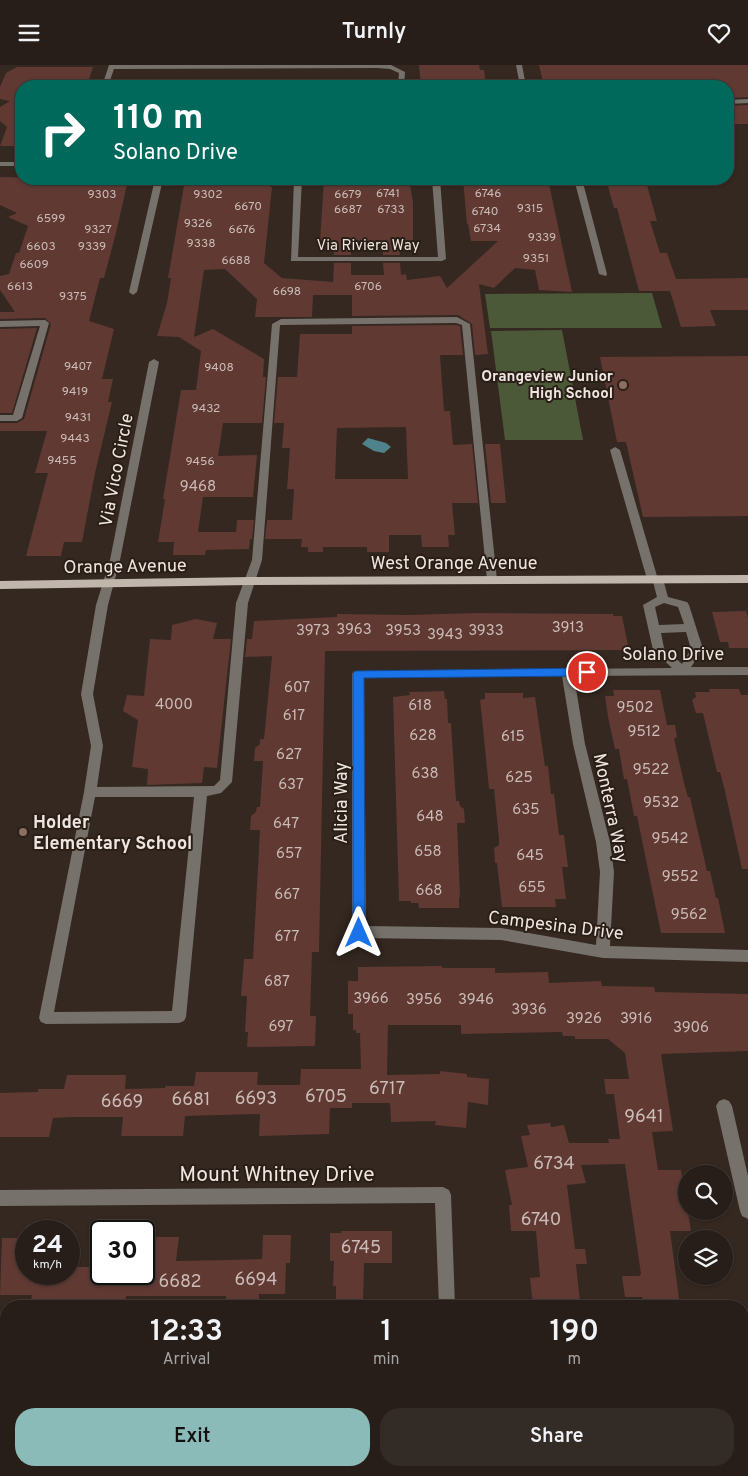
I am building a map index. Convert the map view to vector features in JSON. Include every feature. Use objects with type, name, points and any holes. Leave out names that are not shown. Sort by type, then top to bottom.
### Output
[{"type":"main road","points":[[655,579],[748,579]]},
{"type":"main road","name":"West Orange Avenue","points":[[250,581],[655,579]]},
{"type":"main road","name":"Orange Avenue","points":[[0,585],[250,581]]},
{"type":"street","points":[[518,65],[522,80]]},
{"type":"street","points":[[106,80],[111,66],[392,67],[402,72],[401,80]]},
{"type":"street","points":[[734,101],[748,101]]},
{"type":"street","points":[[0,164],[15,164]]},
{"type":"street","points":[[133,292],[158,185]]},
{"type":"street","name":"Via Riviera Way","points":[[298,185],[294,259],[442,259],[436,185]]},
{"type":"street","points":[[580,185],[603,274]]},
{"type":"street","points":[[90,792],[201,792],[217,790],[226,782],[242,603],[257,560],[276,323],[281,321],[457,320],[466,324],[492,580]]},
{"type":"street","points":[[0,324],[45,323],[17,418],[0,419]]},
{"type":"street","name":"Via Vico Circle","points":[[154,362],[115,560],[102,605],[87,694],[97,746],[90,792],[46,1018],[179,1017],[201,792]]},
{"type":"street","points":[[615,450],[663,599]]},
{"type":"street","points":[[663,599],[683,605],[690,628],[697,649],[683,671],[659,650],[649,605],[663,599]]},
{"type":"street","points":[[654,629],[690,628]]},
{"type":"street","name":"Solano Drive","points":[[358,674],[748,671]]},
{"type":"street","name":"Monterra Way","points":[[567,672],[580,744],[603,842],[607,872],[603,952]]},
{"type":"street","name":"Alicia Way","points":[[358,674],[359,933]]},
{"type":"street","name":"Campesina Drive","points":[[359,933],[501,934],[603,952],[748,956]]},
{"type":"street","points":[[724,1106],[748,1206]]},
{"type":"street","name":"Mount Whitney Drive","points":[[0,1198],[443,1195],[447,1300]]},
{"type":"green space","points":[[652,293],[662,328],[490,328],[485,294]]},
{"type":"green space","points":[[562,330],[583,440],[505,440],[491,331]]},
{"type":"water","points":[[368,438],[386,443],[391,447],[384,453],[374,451],[362,444]]},
{"type":"building","points":[[419,65],[479,65],[480,70],[484,70],[485,80],[420,80]]},
{"type":"building","points":[[539,65],[748,65],[748,97],[734,98],[734,80],[543,80]]},
{"type":"building","points":[[17,67],[93,67],[89,80],[15,80],[15,146],[0,146],[7,127],[0,121],[0,107],[10,101],[0,99],[0,87],[6,73]]},
{"type":"building","points":[[748,105],[748,124],[734,124],[734,106]]},
{"type":"building","points":[[0,177],[15,177],[15,185],[127,185],[104,278],[100,278],[89,321],[114,329],[102,379],[113,379],[108,402],[112,402],[95,473],[82,542],[64,542],[61,556],[26,556],[48,473],[35,473],[47,431],[0,431],[0,423],[17,423],[24,419],[51,324],[45,318],[0,319],[0,312],[15,312],[0,290],[0,276],[9,274],[16,253],[19,253],[28,226],[8,217],[17,213],[0,205]]},
{"type":"building","points":[[184,185],[270,185],[270,187],[272,187],[264,263],[282,278],[333,282],[334,263],[351,263],[351,275],[384,275],[383,263],[400,263],[401,275],[406,274],[407,280],[440,276],[447,288],[498,241],[471,241],[467,224],[464,185],[549,185],[572,292],[539,290],[535,270],[515,268],[494,288],[479,284],[488,354],[475,355],[472,324],[458,315],[352,316],[352,295],[313,295],[312,317],[255,317],[257,299],[225,269],[204,270],[194,337],[213,329],[264,359],[263,377],[266,377],[262,423],[223,423],[218,456],[257,455],[253,497],[203,497],[198,532],[236,532],[237,520],[254,520],[252,539],[250,539],[249,549],[206,550],[205,555],[173,555],[174,542],[158,542],[165,499],[163,499],[181,390],[196,390],[201,351],[179,337],[157,336],[167,303],[171,278],[168,278]]},
{"type":"building","points":[[324,185],[410,185],[413,202],[413,241],[399,242],[400,255],[383,255],[382,243],[350,244],[351,255],[334,255],[334,249],[331,249],[331,242],[320,242]]},
{"type":"building","points":[[608,185],[647,185],[657,221],[650,221],[660,253],[667,253],[676,279],[748,278],[748,310],[710,310],[716,326],[681,327],[670,291],[639,291],[617,208],[614,208]]},
{"type":"building","points":[[352,326],[460,326],[463,355],[440,355],[444,411],[450,411],[453,445],[472,444],[478,503],[452,503],[455,535],[448,535],[449,547],[422,547],[421,535],[389,535],[389,552],[367,552],[367,547],[323,547],[323,552],[308,552],[308,547],[301,547],[302,539],[265,539],[267,520],[292,520],[294,489],[287,489],[290,448],[282,448],[284,423],[274,423],[278,377],[297,377],[300,334],[352,334]],"holes":[[[406,427],[408,479],[335,479],[337,428]]]},
{"type":"building","points":[[37,328],[12,413],[0,413],[0,329]]},
{"type":"building","points":[[748,356],[748,516],[643,517],[626,442],[617,442],[600,357]]},
{"type":"building","points":[[485,444],[500,444],[506,503],[491,503]]},
{"type":"building","points":[[746,611],[748,618],[748,648],[729,648],[728,642],[720,642],[712,612]]},
{"type":"building","points":[[477,613],[613,614],[613,616],[622,616],[629,650],[325,651],[319,952],[312,952],[310,1016],[316,1016],[315,1046],[247,1047],[248,1032],[245,1032],[247,996],[241,996],[244,959],[253,959],[260,830],[250,830],[251,816],[256,812],[257,807],[260,807],[263,761],[254,761],[255,748],[260,744],[260,739],[264,739],[272,656],[245,657],[247,639],[252,639],[254,621],[337,617],[337,614],[408,615]]},
{"type":"building","points":[[196,619],[217,623],[213,639],[231,639],[217,768],[204,767],[202,783],[147,785],[148,769],[132,767],[138,720],[123,711],[127,695],[144,696],[150,639],[171,640],[172,625]]},
{"type":"building","points":[[709,689],[739,689],[741,695],[748,695],[748,869],[742,869],[725,791],[720,772],[717,772],[703,713],[696,713],[692,700],[696,697],[695,692],[710,692]]},
{"type":"building","points":[[613,690],[660,690],[667,725],[675,725],[677,737],[674,739],[685,787],[688,797],[690,797],[707,871],[710,871],[716,898],[718,898],[725,933],[661,933],[637,816],[634,816],[627,779],[624,779],[619,749],[615,749],[608,717],[605,696],[614,696]]},
{"type":"building","points":[[444,691],[445,699],[447,699],[448,723],[451,723],[456,801],[459,801],[460,806],[464,809],[465,823],[457,823],[459,908],[419,908],[418,903],[399,901],[393,697],[410,695],[409,692]]},
{"type":"building","points":[[485,693],[523,693],[523,698],[535,697],[545,766],[548,766],[551,794],[554,794],[559,835],[564,835],[568,867],[562,867],[566,899],[555,899],[556,907],[502,907],[497,863],[495,863],[494,848],[499,845],[499,839],[494,789],[489,789],[480,700],[485,699]]},
{"type":"building","points":[[442,966],[442,968],[495,968],[495,973],[548,972],[549,983],[601,981],[602,986],[654,987],[655,992],[748,994],[748,1051],[661,1054],[673,1131],[652,1132],[658,1170],[678,1170],[678,1220],[689,1220],[691,1230],[670,1231],[679,1300],[642,1300],[642,1297],[625,1297],[622,1276],[639,1276],[641,1274],[625,1164],[581,1165],[586,1183],[567,1185],[575,1249],[585,1249],[587,1264],[576,1264],[580,1300],[532,1300],[530,1278],[540,1277],[536,1231],[511,1231],[509,1205],[512,1205],[505,1170],[528,1167],[521,1136],[530,1135],[527,1125],[550,1123],[551,1127],[564,1125],[569,1143],[609,1143],[608,1139],[620,1139],[614,1094],[606,1094],[604,1079],[629,1079],[625,1053],[608,1039],[575,1039],[575,1036],[563,1036],[562,1032],[461,1034],[461,1025],[388,1025],[387,1075],[440,1074],[440,1071],[467,1074],[467,1077],[489,1079],[488,1105],[468,1102],[466,1128],[435,1125],[436,1121],[391,1122],[390,1103],[352,1103],[352,1108],[330,1108],[329,1134],[259,1136],[260,1114],[185,1116],[183,1136],[121,1136],[123,1117],[74,1117],[53,1118],[49,1137],[0,1137],[0,1093],[38,1092],[38,1089],[64,1089],[67,1075],[126,1075],[125,1089],[194,1086],[196,1072],[258,1072],[257,1085],[300,1085],[301,1069],[361,1069],[360,1033],[356,1033],[356,1030],[353,1030],[353,1014],[348,1014],[348,981],[358,981],[358,967]]},
{"type":"building","points":[[341,1231],[392,1231],[392,1263],[364,1263],[363,1300],[336,1300],[336,1286],[333,1286],[334,1261],[330,1261],[330,1233],[341,1233]]},
{"type":"building","points":[[263,1235],[291,1235],[290,1263],[286,1263],[285,1294],[259,1294],[259,1300],[226,1300],[226,1296],[126,1296],[126,1300],[31,1300],[32,1295],[0,1295],[2,1238],[15,1238],[15,1285],[80,1285],[80,1267],[90,1267],[90,1285],[155,1285],[155,1237],[179,1237],[176,1261],[262,1259]]},
{"type":"place","name":"Orangeview Junior High School","points":[[623,385]]},
{"type":"place","name":"Holder Elementary School","points":[[23,832]]},
{"type":"route","points":[[359,933],[358,674],[587,672]]}]
